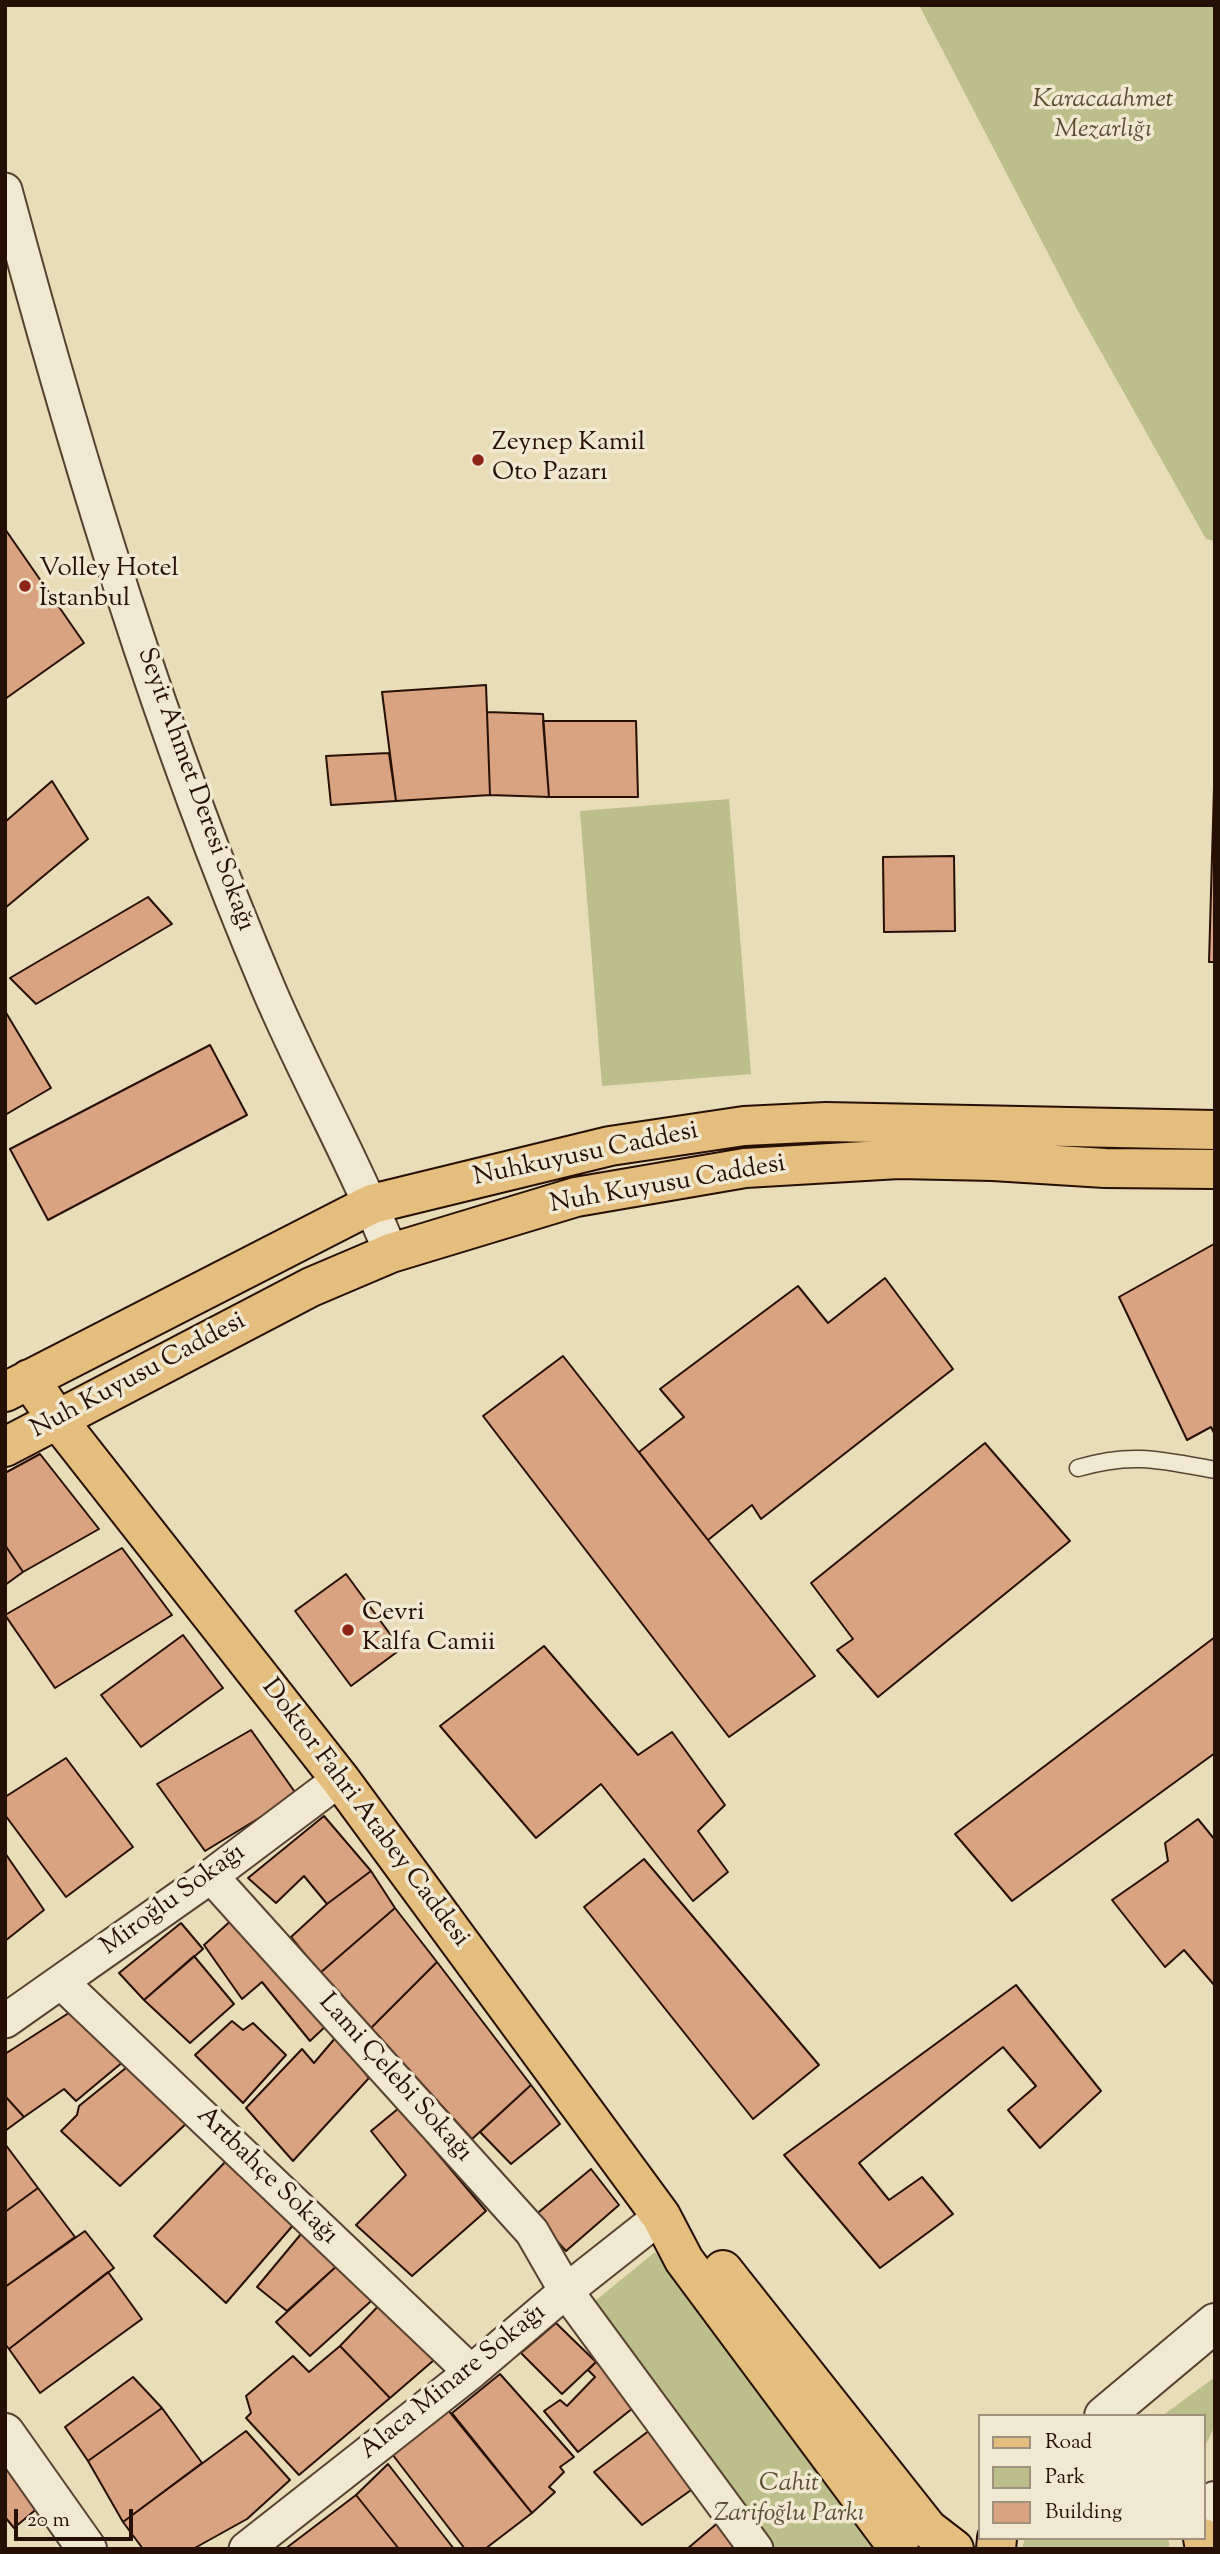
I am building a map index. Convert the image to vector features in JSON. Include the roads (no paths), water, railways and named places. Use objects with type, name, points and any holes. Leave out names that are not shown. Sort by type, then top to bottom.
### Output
[{"type":"main road","name":"Nuhkuyusu Caddesi","points":[[17,1385],[372,1203],[610,1146],[744,1126],[826,1122],[1215,1130]]},
{"type":"main road","name":"Nuh Kuyusu Caddesi","points":[[5,1447],[311,1287],[391,1253],[576,1197],[745,1168],[899,1159],[993,1161],[1105,1168],[1215,1169]]},
{"type":"main road","name":"Doktor Fahri Atabey Caddesi","points":[[17,1385],[57,1419],[341,1779],[661,2216],[684,2260],[899,2549]]},
{"type":"main road","name":"Doktor Fahri Atabey Caddesi","points":[[661,2216],[709,2252],[928,2529],[954,2549]]},
{"type":"street","name":"Seyit Ahmet Deresi Sokağı","points":[[5,190],[124,601],[193,795],[269,991],[372,1203],[391,1253]]},
{"type":"street","name":"Miroğlu Sokağı","points":[[5,2021],[211,1876],[341,1779]]},
{"type":"street","name":"Lami Çelebi Sokağı","points":[[211,1876],[532,2232],[566,2291],[757,2549]]},
{"type":"street","name":"Artbahçe Sokağı","points":[[61,1982],[471,2372]]},
{"type":"street","name":"Alaca Minare Sokağı","points":[[246,2549],[471,2372],[566,2291],[661,2216]]},
{"type":"street","points":[[1106,2414],[1215,2323]]},
{"type":"street","points":[[5,2433],[87,2549]]},
{"type":"street","points":[[1206,2520],[1215,2501]]},
{"type":"lane","points":[[1078,1468],[1125,1457],[1150,1457],[1215,1470]]},
{"type":"place","name":"Zeynep Kamil Oto Pazarı","points":[[478,460]]},
{"type":"place","name":"Volley Hotel İstanbul","points":[[25,586]]},
{"type":"place","name":"Cevri Kalfa Camii","points":[[348,1630]]},
{"type":"park label","name":"Karacaahmet Mezarlığı","points":[[1103,117]]},
{"type":"park label","name":"Cahit Zarifoğlu Parkı","points":[[789,2501]]}]
